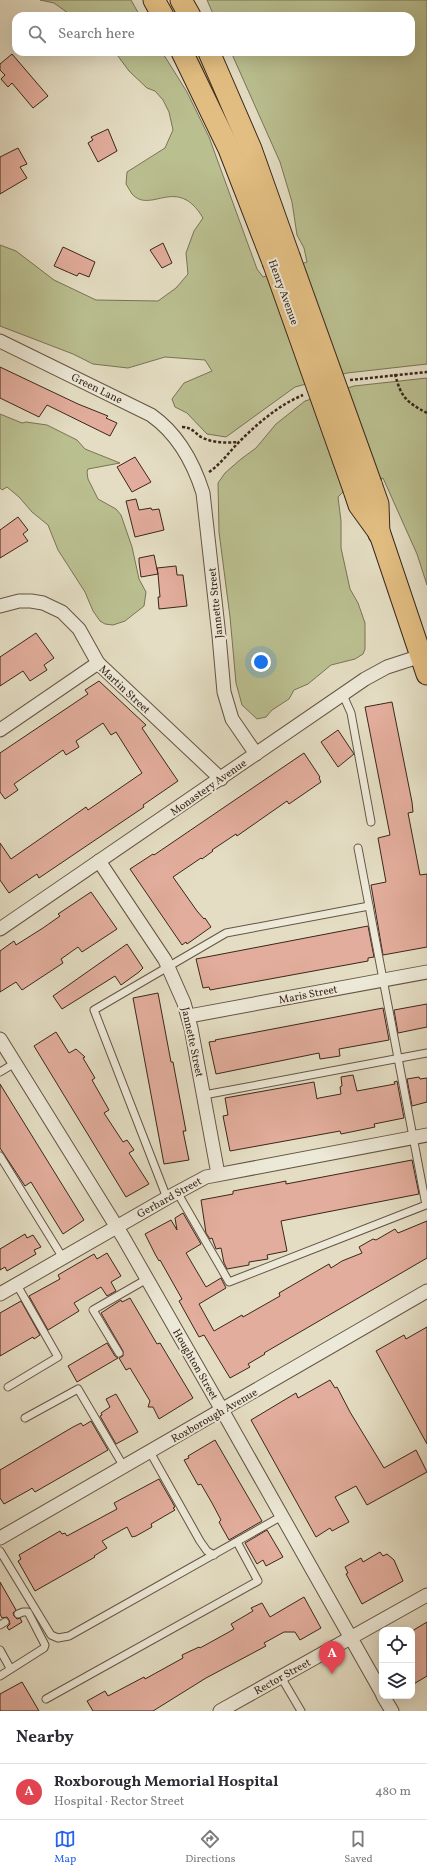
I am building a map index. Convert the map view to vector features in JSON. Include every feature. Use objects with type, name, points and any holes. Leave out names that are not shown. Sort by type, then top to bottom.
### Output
[{"type":"main road","points":[[154,0],[161,12]]},
{"type":"main road","points":[[181,0],[188,12]]},
{"type":"main road","name":"Henry Avenue","points":[[184,56],[278,250]]},
{"type":"main road","name":"Henry Avenue","points":[[211,56],[251,149],[278,250],[380,534],[424,665]]},
{"type":"street","name":"Green Lane","points":[[0,341],[144,411],[160,421],[171,432],[183,448]]},
{"type":"street","name":"Jannette Street","points":[[183,448],[199,479],[203,493],[224,692],[232,719],[256,754]]},
{"type":"street","points":[[0,606],[19,601],[43,603],[53,606],[71,619],[79,629],[98,663]]},
{"type":"street","name":"Martin Street","points":[[0,730],[98,663],[221,779]]},
{"type":"street","name":"Monastery Avenue","points":[[0,929],[378,672],[424,665]]},
{"type":"street","name":"Jannette Street","points":[[99,862],[169,967],[189,1016],[218,1174]]},
{"type":"street","name":"Maris Street","points":[[189,1016],[427,972]]},
{"type":"street","name":"Houghton Street","points":[[0,1039],[147,1278],[379,1688]]},
{"type":"street","name":"Gerhard Street","points":[[0,1294],[116,1226],[197,1181],[218,1174],[427,1135]]},
{"type":"street","name":"Roxborough Avenue","points":[[0,1538],[427,1291]]},
{"type":"street","name":"Rector Street","points":[[220,1711],[427,1594]]},
{"type":"street","name":"Houghton Street","points":[[385,1699],[392,1711]]},
{"type":"lane","points":[[343,695],[351,713],[372,822]]},
{"type":"lane","points":[[358,848],[426,1205],[229,1282],[172,1195],[94,1010],[169,967],[210,940],[226,933],[369,906]]},
{"type":"lane","points":[[204,1095],[427,1053]]},
{"type":"lane","points":[[0,1072],[15,1063]]},
{"type":"lane","points":[[0,1156],[63,1258]]},
{"type":"lane","points":[[119,1353],[93,1310],[147,1278]]},
{"type":"lane","points":[[8,1387],[58,1357],[17,1285]]},
{"type":"lane","points":[[25,1418],[78,1388],[124,1467]]},
{"type":"lane","points":[[150,1452],[200,1540],[207,1551],[214,1555]]},
{"type":"lane","points":[[0,1551],[14,1571],[51,1635],[58,1638],[69,1636],[282,1516]]},
{"type":"lane","points":[[46,1699],[258,1581],[237,1542]]},
{"type":"lane","points":[[0,1676],[10,1668],[44,1648],[45,1645],[28,1612],[18,1614]]},
{"type":"lane","points":[[0,1650],[10,1668]]},
{"type":"lane","points":[[281,1677],[301,1711]]},
{"type":"path","points":[[346,381],[395,374],[427,372]]},
{"type":"path","points":[[395,374],[404,398],[411,405],[427,414]]},
{"type":"path","points":[[212,471],[260,422],[286,403],[308,393]]},
{"type":"path","points":[[171,432],[182,427],[188,427],[201,436],[212,441],[239,442]]},
{"type":"green space","points":[[40,0],[131,0],[138,12],[66,12],[54,3]]},
{"type":"green space","points":[[207,0],[427,0],[427,364],[347,373],[295,387],[226,437],[207,434],[187,413],[175,407],[172,399],[184,383],[212,371],[205,360],[165,357],[128,368],[93,364],[73,354],[0,326],[0,245],[16,251],[54,280],[96,300],[158,301],[176,288],[188,274],[186,253],[194,231],[203,218],[193,205],[184,199],[165,197],[147,200],[139,199],[132,194],[126,184],[127,172],[165,148],[173,130],[169,112],[163,100],[155,91],[147,88],[129,71],[118,56],[164,56],[187,92],[209,137],[257,269],[263,277],[307,262],[304,248],[297,235],[292,202],[280,162],[233,56],[415,56],[415,12],[212,12]]},
{"type":"green space","points":[[193,56],[203,56],[238,145]]},
{"type":"green space","points":[[427,378],[427,585],[417,554],[383,478],[344,491],[338,497],[341,521],[341,548],[350,589],[358,603],[365,623],[365,649],[363,654],[355,659],[331,665],[308,684],[294,690],[289,699],[272,710],[266,717],[257,719],[242,705],[236,683],[230,617],[219,532],[218,483],[225,473],[256,448],[276,424],[305,401],[354,386]]},
{"type":"green space","points":[[0,414],[22,423],[26,422],[47,425],[77,440],[85,449],[120,463],[88,469],[87,472],[88,479],[98,499],[116,509],[121,515],[132,547],[139,579],[146,592],[144,606],[125,621],[113,625],[105,624],[100,621],[93,611],[85,592],[58,550],[48,525],[32,512],[19,497],[7,487],[2,490],[0,488]]},
{"type":"building","points":[[12,54],[12,56],[14,56],[48,96],[33,108],[12,83],[8,87],[1,79],[5,75],[0,70],[0,64]]},
{"type":"building","points":[[108,129],[117,151],[98,162],[88,143],[93,140],[91,137]]},
{"type":"building","points":[[18,148],[27,164],[20,167],[27,178],[0,194],[0,157]]},
{"type":"building","points":[[163,243],[172,263],[162,268],[150,250]]},
{"type":"building","points":[[63,247],[95,262],[89,277],[79,273],[77,276],[54,266]]},
{"type":"building","points":[[0,367],[78,404],[108,416],[106,418],[117,423],[110,436],[47,405],[39,417],[0,398]]},
{"type":"building","points":[[135,457],[151,482],[132,492],[117,467]]},
{"type":"building","points":[[136,499],[139,510],[151,508],[152,510],[159,509],[164,530],[135,537],[126,501]]},
{"type":"building","points":[[18,517],[28,530],[23,534],[28,541],[0,558],[0,530]]},
{"type":"building","points":[[154,555],[158,574],[141,577],[139,558]]},
{"type":"building","points":[[176,566],[177,575],[183,575],[187,606],[159,609],[158,597],[160,597],[157,568]]},
{"type":"building","points":[[36,633],[54,658],[44,665],[47,670],[30,681],[23,671],[0,686],[0,657]]},
{"type":"building","points":[[99,681],[146,725],[142,728],[178,781],[143,805],[144,807],[39,878],[37,874],[9,893],[0,880],[0,843],[11,859],[86,807],[88,810],[142,773],[116,732],[111,735],[103,723],[76,741],[79,747],[66,755],[63,750],[14,784],[18,790],[5,799],[0,792],[0,753],[88,694],[85,690]]},
{"type":"building","points":[[392,702],[412,802],[413,812],[408,813],[420,875],[427,874],[427,947],[383,955],[371,885],[386,882],[378,838],[390,835],[365,707]]},
{"type":"building","points":[[338,730],[354,754],[338,767],[321,742]]},
{"type":"building","points":[[304,753],[320,777],[321,782],[289,804],[287,801],[237,836],[236,834],[212,850],[213,851],[202,859],[201,858],[173,877],[197,911],[204,919],[205,918],[211,927],[187,944],[186,942],[182,945],[130,869],[153,854],[154,855]]},
{"type":"building","points":[[91,892],[117,929],[82,952],[78,947],[61,959],[63,963],[22,990],[16,982],[0,992],[0,951],[14,941],[16,945],[43,928],[60,916],[58,914]]},
{"type":"building","points":[[368,926],[374,957],[368,958],[368,961],[210,990],[209,987],[203,988],[196,959]]},
{"type":"building","points":[[127,944],[143,968],[139,972],[121,985],[115,976],[62,1009],[53,996]]},
{"type":"building","points":[[158,993],[186,1131],[183,1131],[189,1160],[164,1164],[133,998]]},
{"type":"building","points":[[427,1004],[427,1027],[398,1033],[394,1010]]},
{"type":"building","points":[[383,1008],[389,1040],[339,1049],[340,1056],[320,1059],[319,1053],[216,1074],[209,1042]]},
{"type":"building","points":[[56,1032],[69,1053],[76,1049],[85,1057],[83,1058],[95,1078],[92,1080],[109,1110],[104,1113],[123,1142],[127,1140],[134,1150],[129,1153],[149,1184],[126,1197],[34,1046]]},
{"type":"building","points":[[353,1075],[357,1091],[395,1084],[394,1082],[397,1081],[404,1118],[374,1124],[375,1127],[341,1134],[340,1131],[230,1151],[223,1116],[228,1115],[225,1098],[314,1082],[317,1099],[341,1094],[341,1077]]},
{"type":"building","points":[[419,1077],[420,1079],[427,1078],[427,1102],[412,1106],[407,1079]]},
{"type":"building","points":[[0,1084],[84,1220],[63,1234],[31,1182],[25,1186],[0,1148]]},
{"type":"building","points":[[412,1160],[419,1194],[281,1221],[287,1251],[267,1255],[268,1259],[249,1262],[249,1265],[227,1269],[224,1263],[221,1248],[216,1249],[212,1238],[210,1239],[206,1233],[201,1200],[233,1194],[233,1191],[286,1181],[286,1184]]},
{"type":"building","points":[[183,1213],[201,1244],[186,1253],[206,1287],[221,1278],[226,1288],[199,1304],[214,1331],[242,1315],[243,1317],[280,1296],[279,1293],[329,1264],[331,1268],[342,1261],[362,1253],[359,1247],[373,1239],[376,1240],[395,1229],[398,1233],[427,1221],[427,1258],[264,1353],[265,1354],[248,1364],[250,1367],[230,1378],[204,1335],[199,1337],[179,1301],[182,1299],[160,1260],[159,1261],[155,1254],[145,1234],[171,1220],[177,1230],[175,1218]]},
{"type":"building","points":[[25,1234],[27,1238],[33,1235],[41,1247],[34,1250],[36,1254],[7,1271],[5,1267],[0,1270],[0,1249]]},
{"type":"building","points":[[107,1253],[121,1276],[111,1282],[116,1291],[107,1296],[101,1287],[74,1303],[79,1311],[48,1330],[29,1296],[60,1279],[58,1275],[94,1254],[97,1259]]},
{"type":"building","points":[[130,1298],[157,1344],[160,1343],[193,1398],[159,1419],[153,1407],[148,1407],[150,1401],[130,1368],[126,1370],[119,1358],[123,1356],[123,1351],[101,1313],[121,1300],[122,1302]]},
{"type":"building","points":[[21,1301],[40,1335],[34,1339],[33,1337],[0,1356],[0,1313]]},
{"type":"building","points":[[427,1327],[427,1444],[376,1351],[404,1335],[406,1339]]},
{"type":"building","points":[[107,1343],[115,1356],[118,1358],[77,1382],[68,1366]]},
{"type":"building","points":[[330,1380],[335,1388],[337,1387],[350,1412],[384,1468],[416,1450],[427,1472],[367,1505],[356,1486],[335,1497],[349,1522],[332,1531],[330,1528],[316,1537],[251,1420],[296,1393],[298,1398]]},
{"type":"building","points":[[116,1394],[138,1432],[116,1444],[100,1416],[102,1415],[101,1413],[110,1407],[106,1399]]},
{"type":"building","points":[[91,1421],[108,1450],[35,1492],[32,1488],[4,1504],[0,1498],[0,1470],[73,1427],[81,1423],[83,1426]]},
{"type":"building","points":[[215,1440],[262,1521],[229,1540],[219,1522],[221,1520],[212,1503],[201,1484],[198,1485],[184,1460]]},
{"type":"building","points":[[159,1479],[175,1507],[173,1508],[175,1510],[151,1524],[152,1527],[136,1536],[132,1537],[127,1527],[102,1541],[107,1548],[94,1556],[95,1557],[35,1591],[18,1561],[21,1559],[19,1555],[60,1531],[62,1534],[65,1533],[67,1536],[117,1509],[114,1503]]},
{"type":"building","points":[[267,1530],[283,1557],[266,1566],[263,1560],[257,1564],[245,1543]]},
{"type":"building","points":[[380,1552],[383,1556],[387,1554],[394,1560],[403,1581],[362,1604],[346,1574],[348,1573],[345,1567],[361,1558],[363,1562]]},
{"type":"building","points":[[0,1582],[16,1610],[13,1613],[14,1616],[17,1619],[20,1618],[22,1622],[9,1630],[7,1627],[10,1624],[9,1620],[7,1617],[2,1618],[0,1614]]},
{"type":"building","points":[[304,1597],[321,1628],[300,1640],[295,1632],[284,1632],[264,1643],[266,1646],[206,1678],[153,1711],[93,1711],[87,1701],[105,1691],[108,1696],[144,1677],[145,1679],[183,1658],[182,1655],[199,1647],[200,1648],[229,1632],[234,1629],[231,1624],[253,1611],[251,1608],[262,1603],[270,1617]]},
{"type":"building","points":[[427,1622],[427,1676],[415,1683],[415,1663],[415,1629]]},
{"type":"building","points":[[22,1682],[39,1711],[0,1711],[0,1694]]},
{"type":"place","name":"Roxborough Memorial Hospital","points":[[332,1674]]}]
